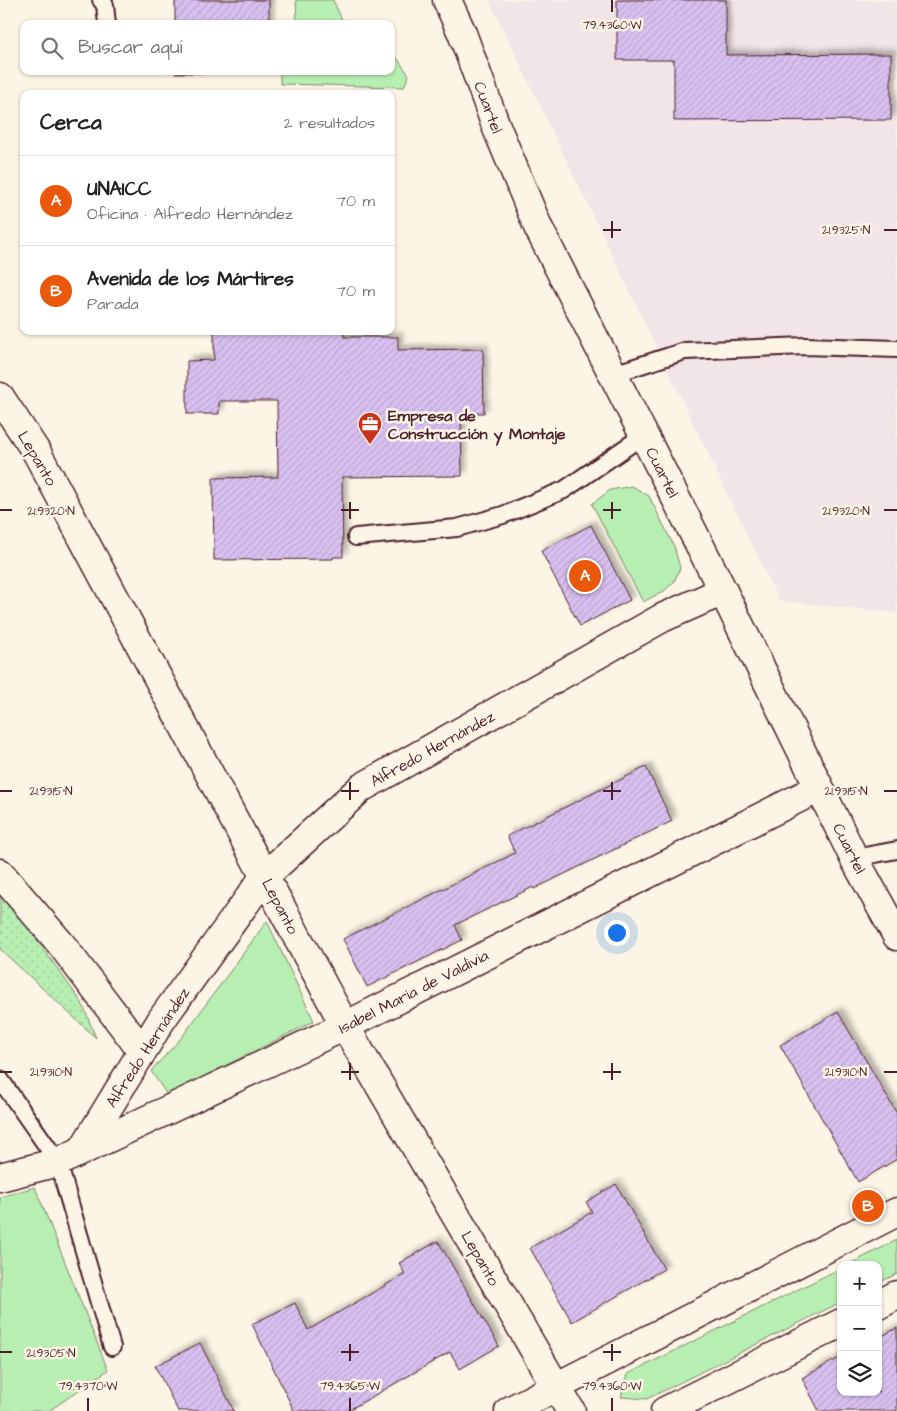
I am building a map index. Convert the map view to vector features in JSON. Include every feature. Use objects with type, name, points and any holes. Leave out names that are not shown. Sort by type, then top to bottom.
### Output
[{"type":"street","name":"Cuartel","points":[[447,0],[462,33],[496,126],[538,227],[723,591],[854,858],[897,936]]},
{"type":"street","name":"Lepanto","points":[[0,397],[38,452],[345,1026],[571,1411]]},
{"type":"street","name":"Alfredo Hernández","points":[[83,1149],[162,1019],[265,876],[361,788],[662,618],[723,591]]},
{"type":"street","name":"Isabel María de Valdivia","points":[[0,1177],[58,1162],[345,1026],[819,788]]},
{"type":"street","points":[[0,873],[60,944],[142,1051]]},
{"type":"street","points":[[509,1411],[897,1212]]},
{"type":"street","points":[[882,1303],[897,1295]]},
{"type":"street","points":[[665,1411],[837,1325]]},
{"type":"lane","points":[[101,0],[104,5],[106,20]]},
{"type":"lane","points":[[613,374],[685,351],[805,346],[897,349]]},
{"type":"lane","points":[[356,537],[457,528],[502,515],[564,490],[644,434]]},
{"type":"lane","points":[[854,858],[897,850]]},
{"type":"lane","points":[[0,1079],[58,1162],[112,1347]]},
{"type":"shaded area","points":[[489,0],[897,0],[897,613],[779,601]]},
{"type":"green space","points":[[296,0],[333,0],[342,20],[297,20]]},
{"type":"green space","points":[[395,57],[409,75],[404,87],[280,84],[280,75],[395,75]]},
{"type":"green space","points":[[632,486],[649,496],[674,546],[680,568],[674,582],[664,591],[643,602],[592,504],[610,490]]},
{"type":"green space","points":[[0,894],[20,916],[82,1003],[96,1038],[0,949]]},
{"type":"green space","points":[[267,921],[314,1021],[167,1095],[151,1071],[182,1037]]},
{"type":"green space","points":[[35,1187],[108,1370],[49,1411],[0,1411],[0,1197]]},
{"type":"green space","points":[[897,1240],[897,1274],[882,1281],[882,1261],[856,1261]]},
{"type":"green space","points":[[837,1270],[837,1304],[647,1399],[621,1397],[628,1374]]},
{"type":"building","points":[[175,0],[269,0],[269,20],[175,20]]},
{"type":"building","points":[[617,0],[726,0],[726,55],[891,54],[891,120],[674,121],[674,60],[617,60]]},
{"type":"building","name":"Empresa de Construcción y Montaje","points":[[214,335],[398,337],[398,350],[483,349],[484,413],[461,413],[462,476],[342,477],[343,557],[333,557],[333,559],[214,560],[213,478],[278,477],[277,401],[219,401],[219,414],[187,414],[187,361],[214,360]]},
{"type":"building","points":[[591,525],[630,600],[580,626],[541,551]]},
{"type":"building","points":[[646,767],[672,821],[534,889],[533,887],[455,925],[462,940],[367,987],[343,939],[515,853],[507,836]]},
{"type":"building","points":[[838,1012],[897,1114],[897,1159],[858,1182],[780,1045]]},
{"type":"building","points":[[616,1184],[664,1269],[572,1322],[530,1248],[592,1212],[586,1202]]},
{"type":"building","points":[[438,1241],[499,1346],[460,1369],[450,1352],[347,1411],[294,1411],[252,1324],[295,1303],[308,1330],[405,1274],[399,1263]]},
{"type":"building","points":[[897,1328],[897,1411],[819,1411],[802,1378],[837,1359],[837,1396],[882,1396],[882,1336]]},
{"type":"building","points":[[200,1343],[234,1411],[178,1411],[155,1366]]},
{"type":"place","name":"Empresa de Construcción y Montaje","points":[[370,445]]},
{"type":"place","name":"UNAICC","points":[[585,576]]},
{"type":"place","name":"Avenida de los Mártires","points":[[868,1206]]}]
